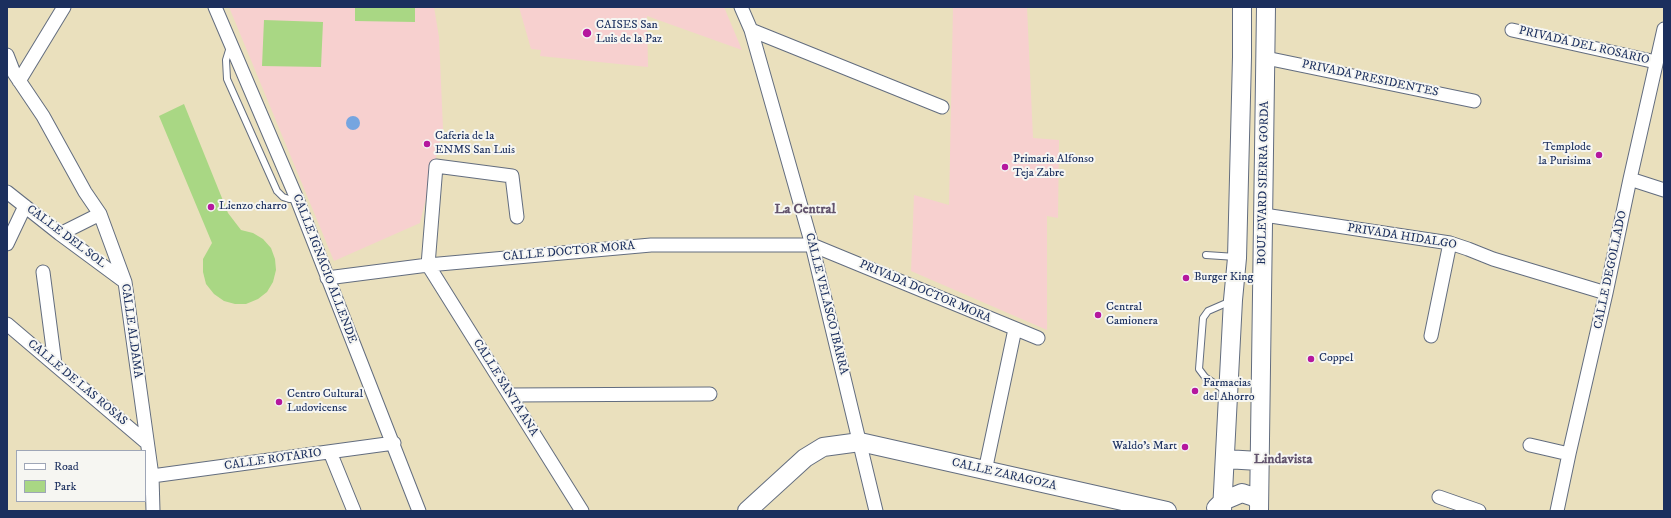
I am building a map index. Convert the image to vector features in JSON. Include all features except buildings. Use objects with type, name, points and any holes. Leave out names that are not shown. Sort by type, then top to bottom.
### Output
[{"type":"main road","name":"BOULEVARD SIERRA GORDA","points":[[1219,508],[1226,459],[1232,300],[1237,258],[1242,7]]},
{"type":"main road","name":"BOULEVARD SIERRA GORDA","points":[[1259,507],[1266,7]]},
{"type":"main road","points":[[1237,258],[1263,256]]},
{"type":"main road","name":"CALLE ZARAGOZA","points":[[747,511],[805,458],[823,447],[841,445],[861,447],[984,471],[1167,511]]},
{"type":"main road","name":"CALLE ZARAGOZA","points":[[861,447],[1125,511]]},
{"type":"main road","points":[[1226,459],[1259,461]]},
{"type":"main road","name":"BOULEVARD SIERRA GORDA","points":[[1219,508],[1242,493],[1254,496],[1259,507]]},
{"type":"street","points":[[13,75],[64,7]]},
{"type":"street","name":"CALLE IGNACIO ALLENDE","points":[[215,7],[230,44],[248,105],[297,199],[394,443],[419,511]]},
{"type":"street","name":"CALLE VELASCO IBARRA","points":[[740,7],[751,30],[812,245],[876,511]]},
{"type":"street","name":"CALLE DEGOLLADO","points":[[1557,511],[1664,29]]},
{"type":"street","points":[[751,30],[942,107]]},
{"type":"street","name":"PRIVADA DEL ROSARIO","points":[[1512,30],[1656,62]]},
{"type":"street","name":"CALLE ALDAMA","points":[[7,55],[13,75],[43,116],[85,192],[100,214],[125,282],[152,476],[153,511]]},
{"type":"street","name":"PRIVADA PRESIDENTES","points":[[1266,58],[1474,101]]},
{"type":"street","points":[[428,265],[436,166],[512,176],[517,218]]},
{"type":"street","points":[[1630,179],[1664,190]]},
{"type":"street","name":"CALLE DEL SOL","points":[[7,192],[60,234],[125,282]]},
{"type":"street","points":[[7,244],[25,206]]},
{"type":"street","points":[[60,234],[100,214]]},
{"type":"street","name":"PRIVADA HIDALGO","points":[[1264,215],[1450,243],[1468,248],[1493,259],[1606,293]]},
{"type":"street","points":[[1431,336],[1450,243]]},
{"type":"street","name":"CALLE DOCTOR MORA","points":[[328,278],[428,265],[651,245],[812,245]]},
{"type":"street","name":"PRIVADA DOCTOR MORA","points":[[812,245],[1038,338]]},
{"type":"street","name":"CALLE SANTA ANA","points":[[428,265],[582,511]]},
{"type":"street","points":[[43,272],[55,364]]},
{"type":"street","name":"CALLE DE LAS ROSAS","points":[[7,324],[147,443]]},
{"type":"street","points":[[984,471],[1015,329]]},
{"type":"street","points":[[510,395],[710,394]]},
{"type":"street","name":"CALLE ROTARIO","points":[[152,476],[394,443]]},
{"type":"street","points":[[1530,445],[1569,454]]},
{"type":"street","points":[[330,452],[354,511]]},
{"type":"street","points":[[1439,497],[1479,511]]},
{"type":"lane","points":[[1206,255],[1237,258]]},
{"type":"lane","points":[[1229,392],[1205,377],[1199,369],[1203,318],[1208,311],[1232,300]]},
{"type":"shaded area","points":[[229,7],[434,7],[439,37],[443,129],[420,223],[334,261]]},
{"type":"shaded area","name":"CAISES San Luis de la Paz","points":[[519,7],[724,7],[742,50],[647,16],[648,67],[540,56],[541,50],[531,49]]},
{"type":"shaded area","name":"Primaria Alfonso Teja Zabre","points":[[953,7],[1027,7],[1033,138],[1059,140],[1058,218],[1047,216],[1047,330],[911,271],[914,195],[949,205]]},
{"type":"green space","points":[[355,7],[415,7],[415,22],[355,21]]},
{"type":"green space","points":[[264,20],[323,22],[321,67],[262,66]]},
{"type":"green space","name":"Lienzo charro","points":[[184,104],[228,213],[241,230],[253,233],[263,239],[271,248],[275,259],[276,270],[273,282],[267,292],[258,299],[246,304],[235,304],[224,301],[214,294],[206,284],[203,272],[203,259],[212,243],[159,116]]},
{"type":"water","points":[[353,116],[358,118],[360,123],[358,128],[353,130],[348,128],[346,123],[348,118]]},
{"type":"place","name":"CAISES San Luis de la Paz","points":[[587,33]]},
{"type":"place","name":"Caferia de la ENMS San Luis","points":[[427,144]]},
{"type":"place","name":"Templode la Purisima","points":[[1599,155]]},
{"type":"place","name":"Primaria Alfonso Teja Zabre","points":[[1005,167]]},
{"type":"place","name":"Lienzo charro","points":[[211,207]]},
{"type":"place","name":"Burger King","points":[[1186,278]]},
{"type":"place","name":"Central Camionera","points":[[1098,315]]},
{"type":"place","name":"Coppel","points":[[1311,359]]},
{"type":"place","name":"Farmacias del Ahorro","points":[[1195,391]]},
{"type":"place","name":"Centro Cultural Ludovicense","points":[[279,402]]},
{"type":"place","name":"Waldo's Mart","points":[[1185,447]]},
{"type":"district","name":"La Central","points":[[805,210]]},
{"type":"district","name":"Lindavista","points":[[1283,460]]}]
